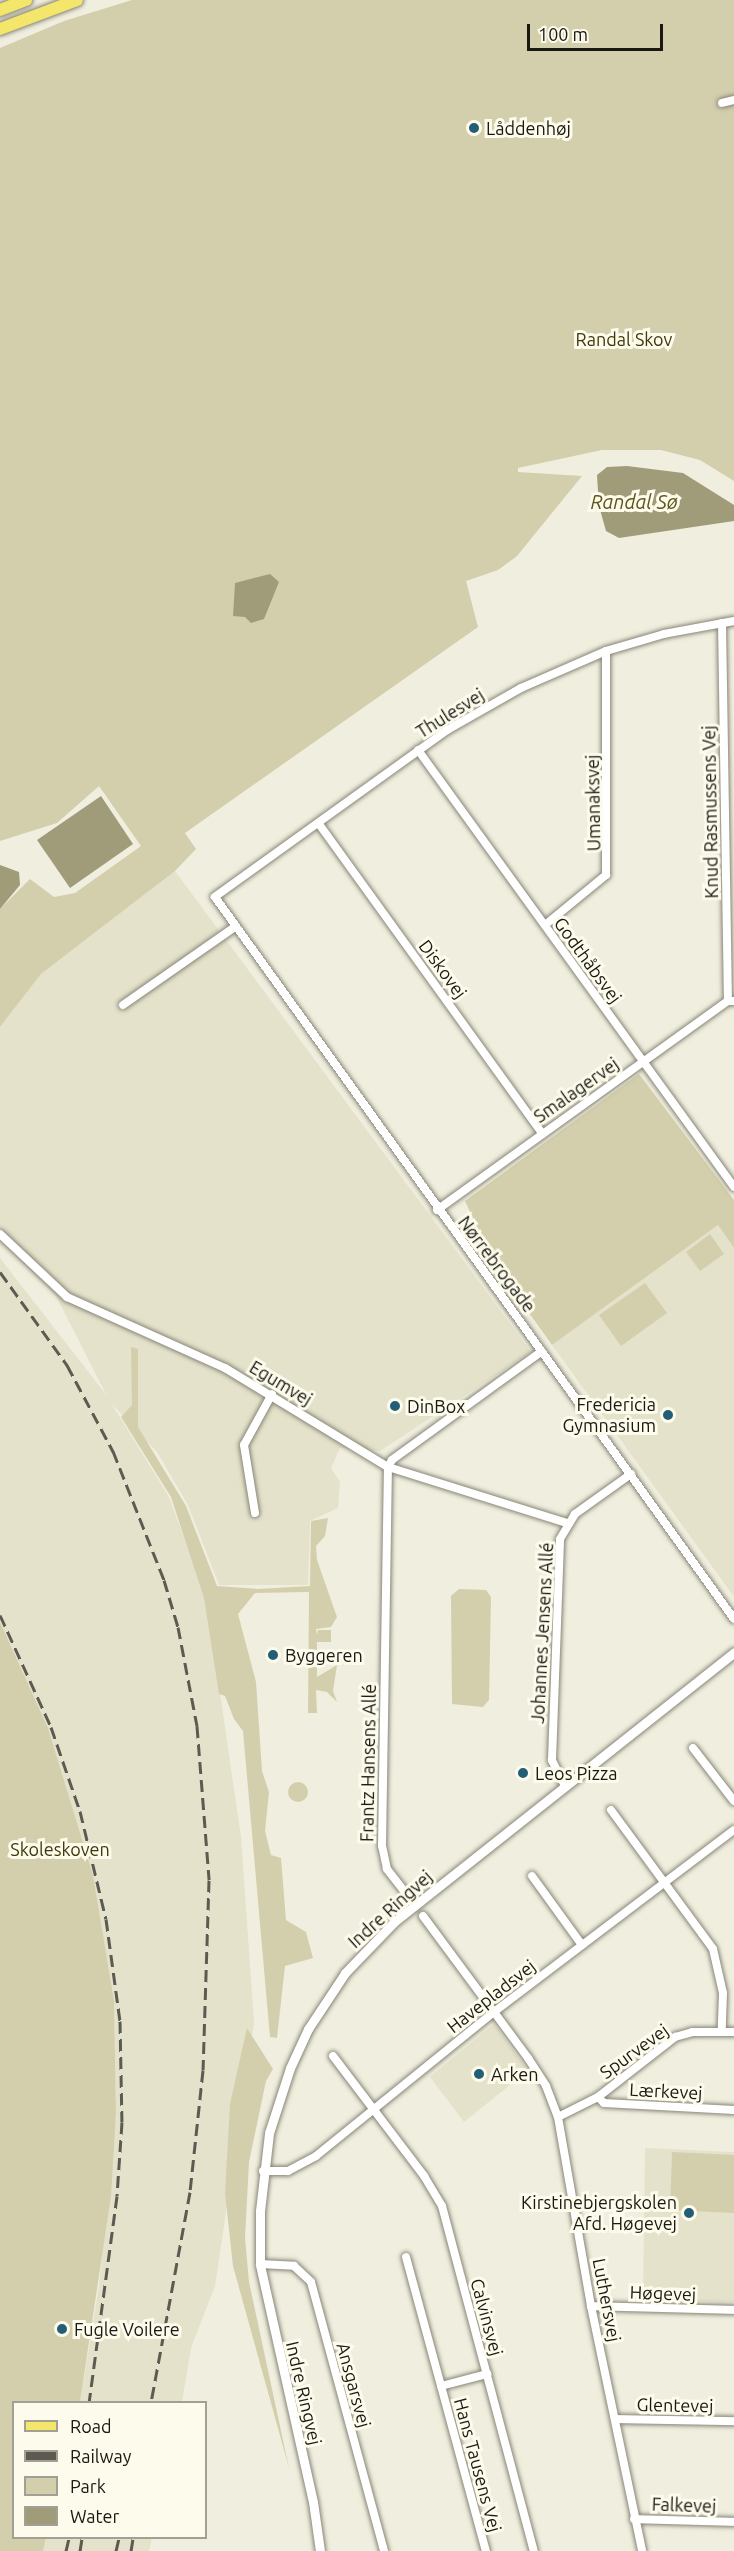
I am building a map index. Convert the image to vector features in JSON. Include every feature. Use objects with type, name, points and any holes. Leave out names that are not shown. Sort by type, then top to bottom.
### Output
[{"type":"main road","points":[[0,10],[26,0]]},
{"type":"main road","points":[[0,29],[77,0]]},
{"type":"street","points":[[722,103],[734,100]]},
{"type":"street","name":"Thulesvej","points":[[215,897],[319,824],[418,750],[501,698],[606,651],[734,621]]},
{"type":"street","name":"Knud Rasmussens Vej","points":[[722,623],[731,1001]]},
{"type":"street","name":"Umanaksvej","points":[[545,925],[606,875],[606,651]]},
{"type":"street","name":"Godthåbsvej","points":[[418,750],[734,1187]]},
{"type":"street","name":"Diskovej","points":[[319,824],[542,1133]]},
{"type":"street","name":"Nørrebrogade","points":[[215,897],[437,1210],[542,1351],[734,1619]]},
{"type":"street","points":[[123,1005],[236,927]]},
{"type":"street","name":"Smalagervej","points":[[437,1210],[643,1061],[731,1001]]},
{"type":"street","name":"Egumvej","points":[[0,1234],[67,1297],[177,1345],[273,1394],[388,1467],[567,1523]]},
{"type":"street","points":[[388,1467],[392,1460],[542,1351]]},
{"type":"street","points":[[255,1513],[244,1445],[273,1394]]},
{"type":"street","name":"Frantz Hansens Allé","points":[[388,1467],[382,1846],[387,1869],[415,1905]]},
{"type":"street","name":"Johannes Jensens Allé","points":[[566,1786],[552,1760],[558,1552],[567,1523],[631,1474]]},
{"type":"street","name":"Indre Ringvej","points":[[320,2551],[313,2502],[260,2264],[263,2171],[276,2108],[308,2029],[345,1973],[415,1905],[734,1653]]},
{"type":"street","points":[[693,1748],[734,1802]]},
{"type":"street","points":[[611,1810],[713,1949],[723,1993],[722,2031]]},
{"type":"street","name":"Havepladsvej","points":[[263,2171],[288,2171],[303,2165],[494,2012],[734,1830]]},
{"type":"street","points":[[532,1876],[582,1945]]},
{"type":"street","name":"Luthersvej","points":[[423,1916],[546,2086],[558,2117],[591,2306],[642,2551]]},
{"type":"street","name":"Spurvevej","points":[[558,2117],[598,2097],[675,2037],[722,2031],[734,2032]]},
{"type":"street","name":"Calvinsvej","points":[[333,2055],[442,2206],[534,2551]]},
{"type":"street","name":"Lærkevej","points":[[598,2097],[604,2103],[734,2110]]},
{"type":"street","name":"Hans Tausens Vej","points":[[406,2257],[486,2551]]},
{"type":"street","name":"Ansgarsvej","points":[[260,2264],[294,2266],[311,2282],[384,2551]]},
{"type":"street","name":"Høgevej","points":[[591,2306],[734,2310]]},
{"type":"street","name":"Hans Tausens Vej","points":[[441,2386],[487,2374]]},
{"type":"street","name":"Glentevej","points":[[616,2419],[734,2421]]},
{"type":"street","name":"Falkevej","points":[[634,2519],[734,2522]]},
{"type":"shaded area","points":[[175,871],[531,1352],[380,1451],[340,1448],[331,1468],[340,1482],[338,1508],[310,1521],[308,1585],[219,1585],[188,1505],[157,1452],[111,1403],[169,1497],[206,1597],[241,1837],[254,2023],[215,2286],[191,2348],[182,2401],[80,2401],[99,2286],[116,2112],[114,2000],[93,1875],[48,1728],[0,1622],[0,1258],[107,1396],[56,1296],[0,1241],[0,1027],[41,974]]},
{"type":"shaded area","name":"Fredericia Gymnasium","points":[[718,1225],[734,1248],[734,1597],[552,1345]]},
{"type":"shaded area","name":"Arken","points":[[494,2024],[528,2070],[464,2122],[430,2077]]},
{"type":"shaded area","name":"Kirstinebjergskolen Afd. Høgevej","points":[[645,2148],[734,2152],[734,2302],[643,2300]]},
{"type":"shaded area","points":[[46,2539],[152,2539],[149,2551],[43,2551]]},
{"type":"green space","name":"Randal Skov","points":[[132,0],[734,0],[734,481],[700,460],[661,450],[602,450],[518,468],[518,472],[582,476],[517,556],[498,570],[466,581],[478,627],[185,833],[196,849],[175,871],[41,974],[0,1027],[0,909],[30,879],[54,897],[75,893],[141,846],[99,786],[57,823],[0,841],[0,48],[64,21]]},
{"type":"green space","points":[[639,1074],[734,1200],[734,1248],[718,1225],[552,1345],[494,1264],[465,1201]]},
{"type":"green space","points":[[710,1234],[724,1254],[700,1271],[686,1252]]},
{"type":"green space","points":[[645,1283],[667,1313],[621,1346],[599,1315]]},
{"type":"green space","points":[[131,1347],[138,1349],[138,1427],[186,1506],[217,1586],[258,1589],[310,1586],[311,1521],[328,1518],[325,1536],[316,1546],[317,1560],[337,1617],[331,1627],[316,1629],[317,1635],[318,1630],[331,1630],[331,1642],[317,1642],[317,1677],[337,1665],[333,1691],[337,1702],[327,1692],[316,1690],[317,1713],[308,1713],[309,1592],[255,1593],[238,1614],[256,1682],[262,1771],[269,1792],[265,1831],[271,1855],[281,1858],[286,1920],[306,1932],[313,1958],[285,1966],[277,2038],[270,2037],[243,1731],[234,1719],[225,1696],[219,1694],[204,1598],[171,1497],[121,1417],[132,1405]]},
{"type":"green space","points":[[459,1589],[486,1590],[491,1597],[489,1700],[483,1707],[452,1704],[451,1596]]},
{"type":"green space","name":"Skoleskoven","points":[[0,1622],[48,1728],[93,1875],[114,2000],[116,2112],[111,2196],[80,2401],[12,2401],[12,2539],[46,2539],[43,2551],[0,2551]]},
{"type":"green space","points":[[298,1782],[305,1785],[308,1792],[305,1799],[298,1802],[291,1799],[288,1792],[291,1785]]},
{"type":"green space","points":[[247,2028],[273,2069],[266,2081],[249,2162],[245,2238],[249,2282],[289,2468],[233,2266],[225,2193],[230,2104]]},
{"type":"green space","points":[[672,2152],[734,2155],[734,2213],[670,2210]]},
{"type":"water","name":"Randal Sø","points":[[627,466],[683,473],[734,505],[734,521],[619,538],[606,531],[599,506],[597,475],[607,467]]},
{"type":"water","points":[[270,574],[279,582],[264,619],[251,623],[245,617],[233,616],[235,583]]},
{"type":"water","points":[[101,796],[133,844],[70,888],[37,840]]},
{"type":"water","points":[[0,865],[19,872],[20,885],[0,909]]},
{"type":"railway","points":[[0,1272],[67,1365],[113,1451],[164,1580],[178,1627],[197,1726],[209,1880],[203,2070],[190,2192],[151,2401]]},
{"type":"railway","points":[[0,1615],[51,1727],[80,1811],[106,1919],[120,2021],[122,2122],[117,2196],[89,2401]]},
{"type":"railway","points":[[66,2551],[69,2539]]},
{"type":"railway","points":[[80,2551],[82,2539]]},
{"type":"railway","points":[[116,2551],[119,2539]]},
{"type":"railway","points":[[131,2551],[133,2539]]},
{"type":"place","name":"Låddenhøj","points":[[474,128]]},
{"type":"place","name":"DinBox","points":[[395,1406]]},
{"type":"place","name":"Fredericia Gymnasium","points":[[668,1415]]},
{"type":"place","name":"Byggeren","points":[[273,1655]]},
{"type":"place","name":"Leos Pizza","points":[[523,1773]]},
{"type":"place","name":"Arken","points":[[479,2074]]},
{"type":"place","name":"Kirstinebjergskolen Afd. Høgevej","points":[[689,2213]]},
{"type":"place","name":"Fugle Voilere","points":[[62,2329]]}]
